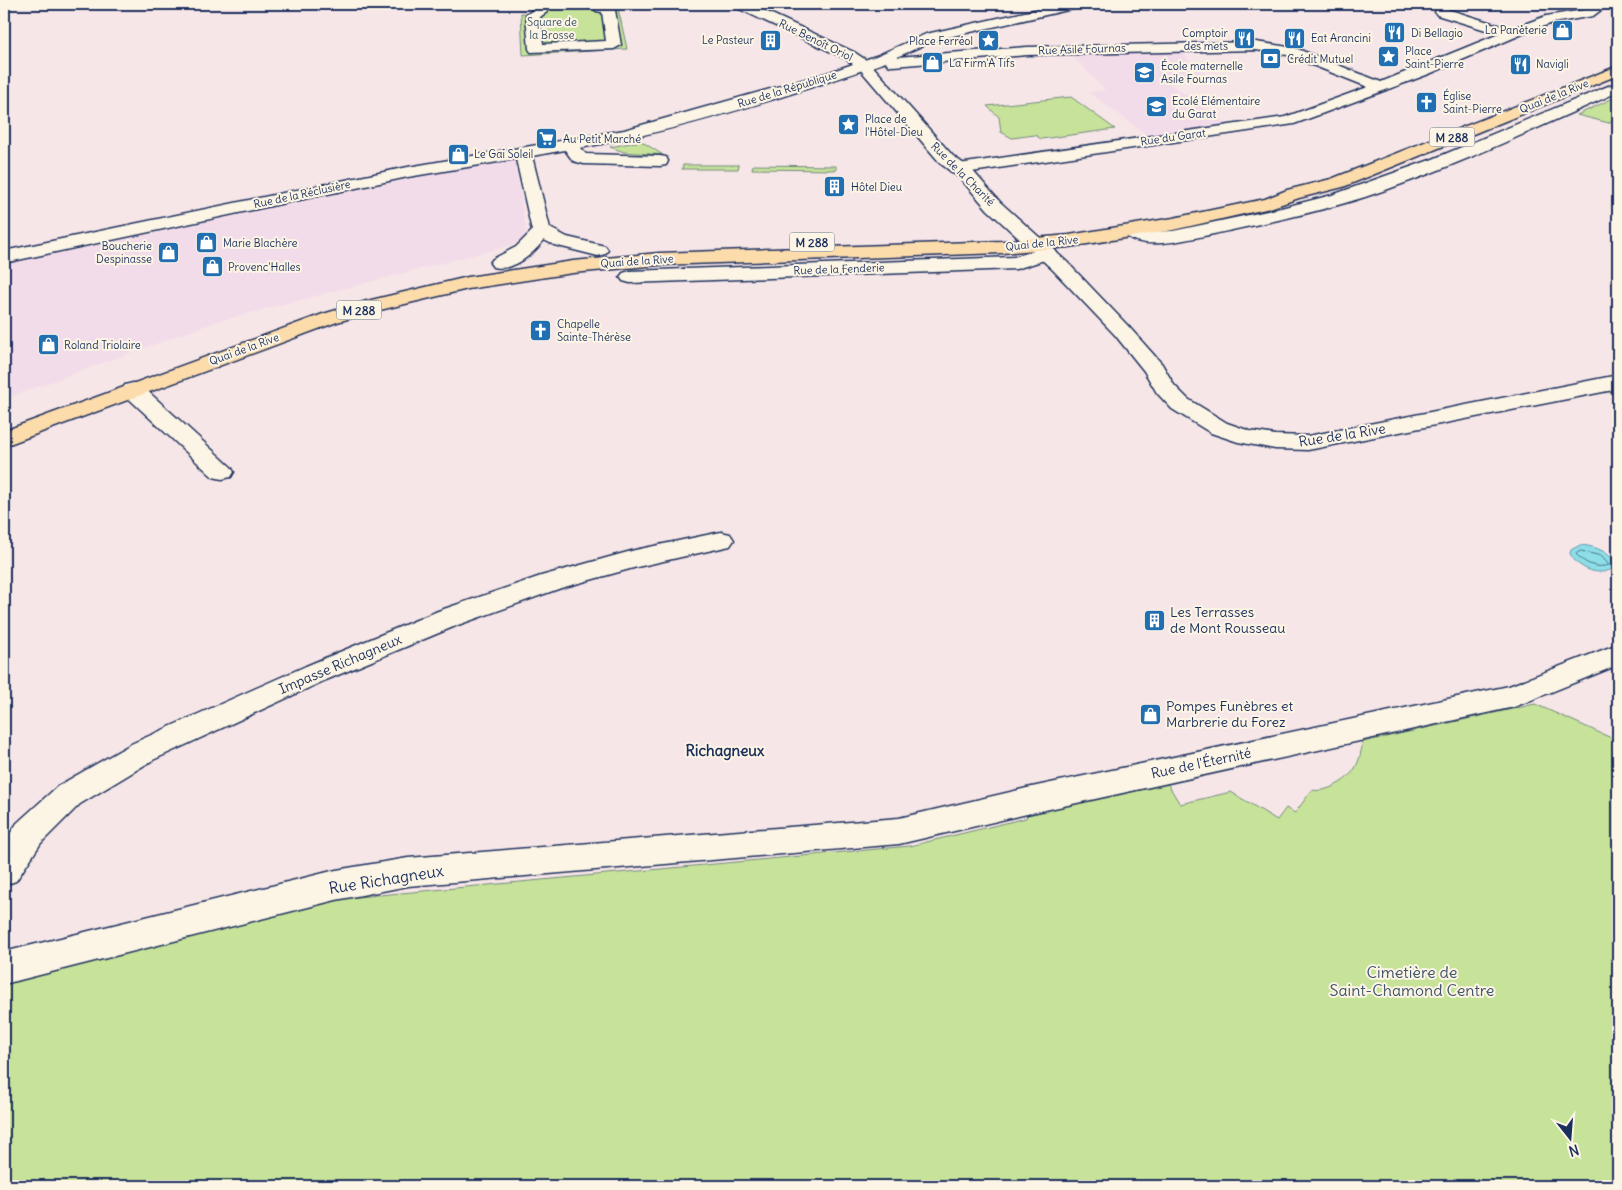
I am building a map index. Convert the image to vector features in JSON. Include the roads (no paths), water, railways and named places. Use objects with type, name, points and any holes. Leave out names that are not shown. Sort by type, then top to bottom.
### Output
[{"type":"main road","name":"Quai de la Rive","points":[[4,439],[330,318],[422,293],[520,274],[659,259],[1037,244],[1132,232],[1270,203],[1293,194],[1356,176],[1616,79]]},
{"type":"main road","name":"Quai de la Rive","points":[[4,421],[312,308],[391,287],[500,263],[598,250],[999,237],[1037,244],[1260,196],[1293,194]]},
{"type":"street","points":[[539,4],[540,12],[533,15],[536,49],[614,45],[608,10],[601,8],[600,4]]},
{"type":"street","name":"Rue Benoît Oriol","points":[[740,4],[864,65]]},
{"type":"street","name":"Rue de la République","points":[[522,152],[570,145],[661,126],[864,65],[931,37],[1077,4]]},
{"type":"street","points":[[1382,87],[1551,19],[1588,13],[1595,5]]},
{"type":"street","points":[[1442,12],[1513,34]]},
{"type":"street","name":"Rue Asile Fournas","points":[[864,65],[938,57],[1027,51],[1256,46],[1290,51],[1382,87]]},
{"type":"street","name":"Rue de la Charité","points":[[864,65],[942,154],[1037,244]]},
{"type":"street","points":[[1132,232],[1138,235],[1155,237],[1178,235],[1314,206],[1379,186],[1515,131],[1616,79]]},
{"type":"street","name":"Rue du Garat","points":[[958,168],[1288,121],[1382,87]]},
{"type":"street","points":[[570,145],[576,154],[584,159],[660,161]]},
{"type":"street","points":[[500,263],[520,254],[529,247],[541,231],[528,169],[522,152]]},
{"type":"street","name":"Rue de la Réclusière","points":[[4,257],[408,172],[522,152]]},
{"type":"street","points":[[541,231],[561,241],[598,250]]},
{"type":"street","name":"Rue de la Fenderie","points":[[630,277],[1016,263],[1037,244]]},
{"type":"street","name":"Rue de la Rive","points":[[1037,244],[1137,346],[1166,388],[1180,404],[1219,428],[1246,436],[1275,442],[1308,443],[1618,382]]},
{"type":"street","points":[[133,390],[222,472]]},
{"type":"street","name":"Impasse Richagneux","points":[[4,871],[29,833],[69,795],[142,752],[316,673],[448,618],[551,582],[635,559],[721,540]]},
{"type":"street","name":"Rue de l'Éternité","points":[[776,841],[899,831],[931,825],[1027,801],[1514,696],[1618,654]]},
{"type":"street","name":"Rue Richagneux","points":[[4,968],[326,888],[408,872],[776,841]]},
{"type":"water","points":[[1580,545],[1603,551],[1614,561],[1613,568],[1608,571],[1595,572],[1577,563],[1570,553],[1571,550]]},
{"type":"place","name":"La Panèterie","points":[[1563,30]]},
{"type":"place","name":"Di Bellagio","points":[[1395,33]]},
{"type":"place","name":"Eat Arancini","points":[[1295,38]]},
{"type":"place","name":"Comptoir des mets","points":[[1244,39]]},
{"type":"place","name":"Le Pasteur","points":[[770,40]]},
{"type":"place","name":"Place Ferréol","points":[[989,41]]},
{"type":"place","name":"Place Saint-Pierre","points":[[1389,57]]},
{"type":"place","name":"Crédit Mutuel","points":[[1271,59]]},
{"type":"place","name":"La Firm'A Tifs","points":[[933,63]]},
{"type":"place","name":"Navigli","points":[[1520,64]]},
{"type":"place","name":"École maternelle Asile Fournas","points":[[1145,72]]},
{"type":"place","name":"Église Saint-Pierre","points":[[1427,102]]},
{"type":"place","name":"Ecolé Elémentaire du Garat","points":[[1156,107]]},
{"type":"place","name":"Place de l'Hôtel-Dieu","points":[[849,125]]},
{"type":"place","name":"Au Petit Marché","points":[[547,139]]},
{"type":"place","name":"Le Gai Soleil","points":[[458,154]]},
{"type":"place","name":"Hôtel Dieu","points":[[835,187]]},
{"type":"place","name":"Marie Blachère","points":[[207,243]]},
{"type":"place","name":"Boucherie Despinasse","points":[[168,252]]},
{"type":"place","name":"Provenc'Halles","points":[[212,267]]},
{"type":"place","name":"Chapelle Sainte-Thérèse","points":[[541,330]]},
{"type":"place","name":"Roland Triolaire","points":[[48,345]]},
{"type":"place","name":"Les Terrasses de Mont Rousseau","points":[[1154,620]]},
{"type":"place","name":"Pompes Funèbres et Marbrerie du Forez","points":[[1150,714]]},
{"type":"district","name":"Richagneux","points":[[725,750]]},
{"type":"park label","name":"Square de la Brosse","points":[[552,28]]},
{"type":"park label","name":"Cimetière de Saint-Chamond Centre","points":[[1412,981]]}]
